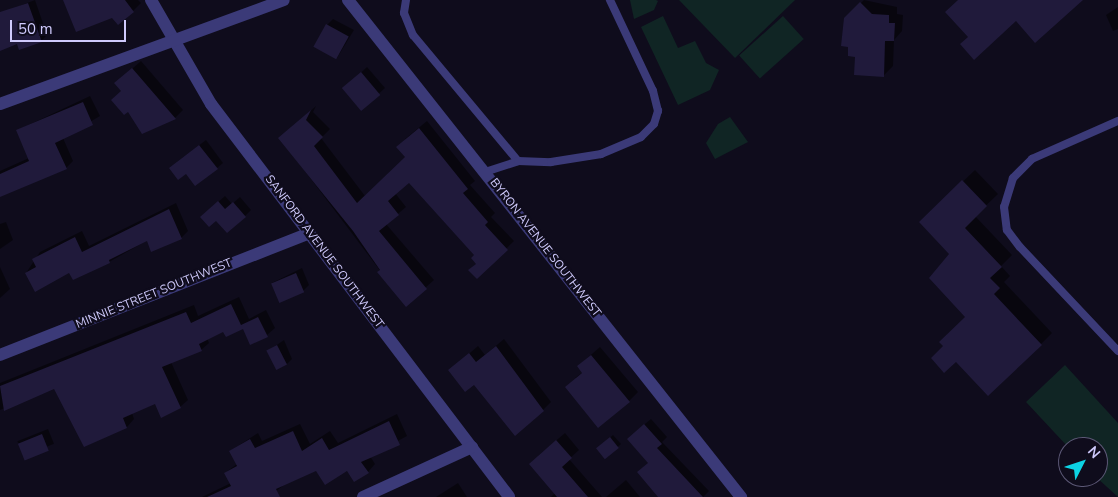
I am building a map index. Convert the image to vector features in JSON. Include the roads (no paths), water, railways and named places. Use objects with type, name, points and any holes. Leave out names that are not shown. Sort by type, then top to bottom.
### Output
[{"type":"street","name":"SANFORD AVENUE SOUTHWEST","points":[[151,0],[211,104],[509,497]]},
{"type":"street","points":[[0,104],[172,38],[284,0]]},
{"type":"street","name":"BYRON AVENUE SOUTHWEST","points":[[348,0],[741,497]]},
{"type":"street","name":"MINNIE STREET SOUTHWEST","points":[[0,354],[308,233]]},
{"type":"street","points":[[363,497],[472,447]]},
{"type":"lane","points":[[406,0],[404,13],[413,35],[518,161]]},
{"type":"lane","points":[[485,172],[518,161],[551,162],[601,154],[641,137],[654,124],[658,111],[654,91],[610,0]]},
{"type":"lane","points":[[1118,121],[1032,159],[1013,178],[1004,206],[1007,230],[1020,247],[1118,351]]}]
